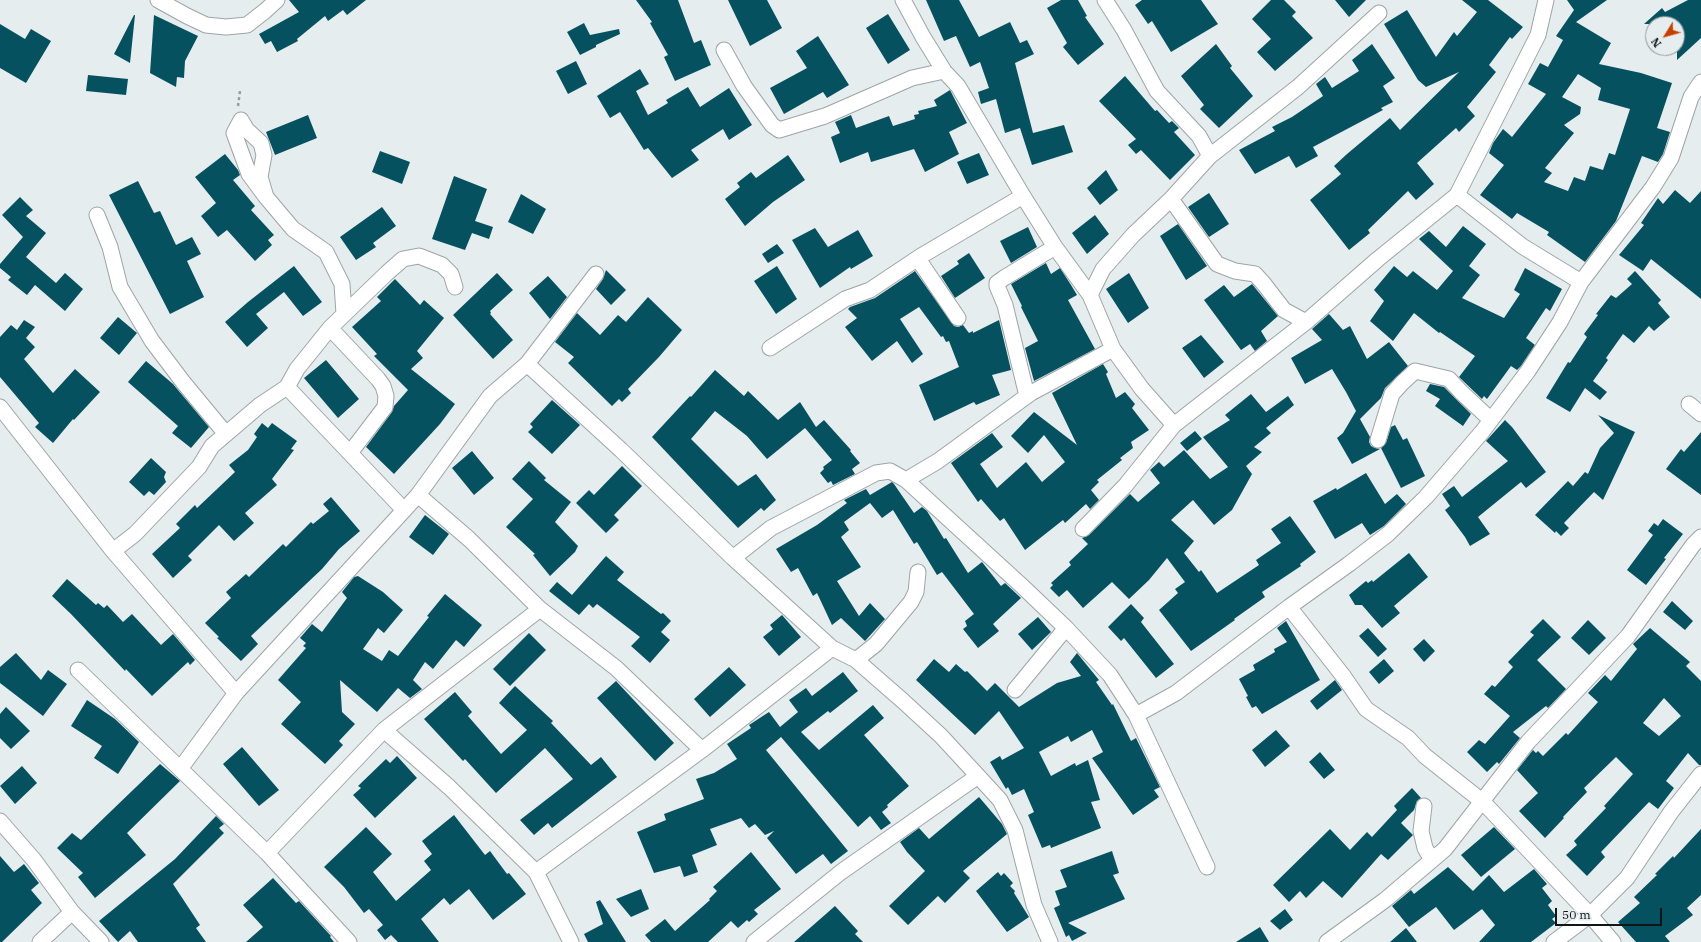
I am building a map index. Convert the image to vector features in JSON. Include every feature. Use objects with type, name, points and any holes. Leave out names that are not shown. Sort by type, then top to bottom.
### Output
[{"type":"street","points":[[158,0],[206,25],[226,28],[247,25],[278,0]]},
{"type":"street","points":[[903,0],[923,37],[944,70],[958,86],[1055,247],[1090,295],[1113,350],[1142,389],[1174,425]]},
{"type":"street","points":[[1105,0],[1124,30],[1157,91],[1200,136],[1210,156]]},
{"type":"street","points":[[1083,529],[1125,486],[1174,425],[1306,322],[1378,259],[1456,195],[1538,35],[1546,0]]},
{"type":"street","points":[[1090,295],[1103,270],[1133,235],[1171,199],[1210,156],[1298,87],[1379,13]]},
{"type":"street","points":[[724,50],[744,86],[772,125],[779,130],[825,116],[912,78],[944,70]]},
{"type":"street","points":[[1136,715],[1176,693],[1388,534],[1426,497],[1491,420],[1528,371],[1560,322],[1581,282],[1653,187],[1671,158],[1691,97],[1701,82]]},
{"type":"street","points":[[1456,195],[1522,246],[1581,282]]},
{"type":"street","points":[[770,348],[845,299],[870,290],[918,259],[1023,196]]},
{"type":"street","points":[[266,197],[293,229],[326,252],[342,284],[344,314]]},
{"type":"street","points":[[1171,199],[1217,264],[1235,271],[1255,274],[1284,310],[1306,322]]},
{"type":"street","points":[[97,215],[110,247],[120,287],[152,340],[226,434]]},
{"type":"street","points":[[1027,396],[1005,304],[997,286],[998,283],[1004,278],[1055,247]]},
{"type":"street","points":[[113,552],[135,534],[199,467],[212,446],[260,405],[287,387],[297,369],[330,328],[404,259],[419,256],[442,265],[451,274],[455,287]]},
{"type":"street","points":[[918,259],[958,318]]},
{"type":"street","points":[[180,769],[236,693],[418,495],[490,396],[527,364],[596,274]]},
{"type":"street","points":[[330,328],[384,386],[386,396],[385,407],[350,453]]},
{"type":"street","points":[[906,480],[938,461],[1027,396],[1096,357],[1113,350]]},
{"type":"street","points":[[527,364],[621,450],[733,558],[832,648],[856,660],[941,736],[1000,800],[1015,830],[1034,905],[1050,942]]},
{"type":"street","points":[[1378,440],[1392,394],[1415,371],[1450,379],[1461,392],[1491,420]]},
{"type":"street","points":[[287,387],[404,510]]},
{"type":"street","points":[[1689,404],[1701,414]]},
{"type":"street","points":[[0,407],[113,552],[236,693]]},
{"type":"street","points":[[733,558],[771,528],[876,473],[890,471],[906,480],[1066,628],[1110,675],[1136,715],[1207,867]]},
{"type":"street","points":[[418,495],[469,539],[540,609],[616,668],[702,750]]},
{"type":"street","points":[[1326,942],[1385,900],[1445,849],[1483,802],[1528,742],[1628,636],[1693,545],[1701,537]]},
{"type":"street","points":[[856,660],[876,644],[911,602],[916,592],[918,572]]},
{"type":"street","points":[[1289,607],[1344,677],[1366,709],[1408,738],[1425,756],[1483,802],[1590,915],[1613,942]]},
{"type":"street","points":[[267,853],[384,730],[540,609]]},
{"type":"street","points":[[1015,690],[1066,628]]},
{"type":"street","points":[[536,872],[702,750],[832,648]]},
{"type":"street","points":[[78,670],[267,853],[349,942]]},
{"type":"street","points":[[384,730],[449,787],[536,872],[571,942]]},
{"type":"street","points":[[1554,942],[1590,915],[1627,878],[1671,812],[1701,774]]},
{"type":"street","points":[[754,942],[841,872],[978,776]]},
{"type":"street","points":[[1424,806],[1422,831],[1425,848],[1432,860]]},
{"type":"street","points":[[0,821],[34,860],[72,912],[101,942]]},
{"type":"street","points":[[40,942],[72,912]]},
{"type":"building","points":[[289,0],[366,0],[347,15],[343,10],[328,21],[325,16],[297,39],[298,41],[277,52],[271,41],[265,44],[259,34],[299,12]]},
{"type":"building","points":[[636,0],[678,0],[694,43],[701,40],[711,65],[675,81],[664,57],[668,55],[650,23],[652,22]]},
{"type":"building","points":[[728,0],[767,0],[782,28],[750,46]]},
{"type":"building","points":[[926,0],[959,0],[979,37],[1010,22],[1020,43],[1027,40],[1034,54],[1015,63],[1033,133],[1064,125],[1073,152],[1032,165],[1020,128],[1005,133],[996,99],[981,104],[978,92],[989,88],[980,62],[970,67],[956,36],[944,41]]},
{"type":"building","points":[[1061,0],[1078,0],[1087,16],[1085,17],[1104,44],[1078,65],[1063,47],[1067,43],[1047,8]]},
{"type":"building","points":[[1142,0],[1201,0],[1218,24],[1171,52],[1152,21],[1148,24],[1135,5]]},
{"type":"building","points":[[1271,0],[1284,0],[1296,12],[1292,16],[1313,38],[1275,71],[1257,52],[1271,39],[1252,19]]},
{"type":"building","points":[[1335,0],[1366,0],[1349,17]]},
{"type":"building","points":[[1462,0],[1488,0],[1523,27],[1512,39],[1510,37],[1489,65],[1496,72],[1467,107],[1475,116],[1459,132],[1456,128],[1417,163],[1434,184],[1416,200],[1408,191],[1368,230],[1370,233],[1349,250],[1310,200],[1341,174],[1334,166],[1347,154],[1390,118],[1400,130],[1459,72],[1426,87],[1418,80],[1384,24],[1407,10],[1436,57],[1454,32],[1457,36],[1477,12]]},
{"type":"building","points":[[1567,0],[1607,0],[1576,22],[1611,43],[1599,64],[1641,73],[1672,83],[1657,128],[1670,132],[1663,154],[1658,162],[1642,156],[1616,221],[1585,262],[1547,235],[1549,232],[1517,213],[1512,219],[1480,195],[1504,165],[1489,153],[1493,143],[1503,129],[1512,137],[1546,94],[1528,84],[1540,63],[1548,67],[1563,40],[1556,36],[1574,10]],"holes":[[[1578,74],[1601,88],[1598,100],[1630,109],[1615,155],[1609,153],[1603,170],[1590,166],[1585,181],[1574,177],[1568,191],[1544,182],[1552,173],[1545,168],[1574,133],[1564,125],[1580,114],[1581,107],[1562,97]]]},
{"type":"building","points":[[1688,0],[1701,0],[1701,38],[1685,53],[1685,16],[1653,16],[1662,8],[1665,12]]},
{"type":"building","points":[[888,14],[910,50],[888,64],[866,28]]},
{"type":"building","points":[[135,15],[130,63],[114,54]]},
{"type":"building","points":[[154,15],[198,36],[185,61],[184,78],[177,77],[176,87],[150,73]]},
{"type":"building","points":[[584,23],[590,35],[619,29],[620,34],[596,45],[596,47],[580,55],[567,32]]},
{"type":"building","points":[[0,24],[25,39],[31,29],[51,41],[26,83],[0,68]]},
{"type":"building","points":[[818,36],[849,85],[827,98],[823,92],[784,114],[770,88],[807,68],[796,51]]},
{"type":"building","points":[[1216,44],[1232,66],[1230,68],[1253,96],[1219,128],[1200,109],[1204,105],[1181,76]]},
{"type":"building","points":[[1372,44],[1395,78],[1383,86],[1393,102],[1381,108],[1383,110],[1313,147],[1318,156],[1296,168],[1289,156],[1255,174],[1239,150],[1275,131],[1272,127],[1292,117],[1323,96],[1316,84],[1325,77],[1332,88],[1359,71],[1352,60]]},
{"type":"building","points":[[576,61],[587,84],[568,94],[556,71]]},
{"type":"building","points":[[640,69],[649,84],[636,91],[648,115],[668,103],[666,100],[688,87],[700,107],[729,88],[752,125],[729,140],[723,129],[691,150],[699,160],[672,178],[648,148],[644,150],[620,112],[610,118],[597,96]]},
{"type":"building","points":[[88,75],[128,79],[126,95],[86,91]]},
{"type":"building","points":[[1125,76],[1155,111],[1157,110],[1169,123],[1172,121],[1179,128],[1174,132],[1195,155],[1170,180],[1141,150],[1136,154],[1128,145],[1136,139],[1099,101]]},
{"type":"building","points":[[950,90],[967,123],[949,132],[959,154],[925,172],[914,149],[871,162],[868,152],[840,163],[831,137],[840,133],[835,122],[851,115],[856,128],[889,116],[893,126],[915,119],[914,115],[919,114],[918,111],[937,106],[934,100]]},
{"type":"building","points":[[308,115],[317,138],[275,155],[266,132]]},
{"type":"building","points":[[380,151],[410,162],[402,184],[372,172]]},
{"type":"building","points":[[979,153],[989,175],[967,184],[957,162]]},
{"type":"building","points":[[225,154],[238,170],[240,175],[233,180],[255,206],[251,210],[274,235],[268,240],[272,245],[255,261],[227,230],[218,237],[201,216],[216,203],[195,177]]},
{"type":"building","points":[[788,155],[805,180],[773,202],[745,226],[725,199],[740,187],[737,183],[751,172],[756,178]]},
{"type":"building","points":[[1106,170],[1118,190],[1100,205],[1087,188]]},
{"type":"building","points":[[454,176],[487,189],[475,221],[493,227],[489,239],[472,233],[465,250],[432,239]]},
{"type":"building","points":[[138,181],[154,213],[160,211],[176,245],[192,237],[201,254],[187,261],[204,297],[170,314],[109,195]]},
{"type":"building","points":[[1675,190],[1690,203],[1701,191],[1701,299],[1651,259],[1643,271],[1619,255],[1644,225],[1641,223],[1658,198],[1663,204]]},
{"type":"building","points":[[1209,193],[1229,224],[1209,237],[1188,207]]},
{"type":"building","points":[[521,194],[546,209],[533,234],[508,222]]},
{"type":"building","points":[[20,197],[33,210],[26,216],[46,233],[26,257],[56,283],[65,273],[83,289],[65,311],[35,285],[27,295],[8,280],[11,277],[0,268],[0,264],[23,237],[2,215]]},
{"type":"building","points":[[382,207],[396,226],[373,243],[376,247],[356,260],[340,237]]},
{"type":"building","points":[[1095,215],[1109,234],[1087,254],[1072,233]]},
{"type":"building","points":[[1178,224],[1207,266],[1186,280],[1160,236]]},
{"type":"building","points":[[1463,226],[1486,244],[1469,266],[1480,275],[1462,298],[1504,318],[1520,294],[1514,290],[1525,268],[1562,289],[1550,311],[1546,308],[1526,338],[1535,345],[1521,366],[1517,370],[1511,366],[1487,399],[1484,396],[1482,399],[1459,377],[1475,356],[1440,332],[1439,333],[1414,313],[1393,341],[1370,321],[1384,301],[1374,290],[1394,266],[1407,277],[1413,271],[1437,290],[1453,271],[1419,239],[1429,231],[1446,247]]},
{"type":"building","points":[[1028,227],[1037,247],[1011,263],[1000,241]]},
{"type":"building","points":[[815,228],[828,247],[858,230],[873,256],[851,269],[850,267],[820,288],[792,240]]},
{"type":"building","points":[[777,244],[784,253],[768,263],[762,254]]},
{"type":"building","points":[[969,253],[985,278],[955,298],[941,276],[959,264],[957,261]]},
{"type":"building","points":[[1046,263],[1051,274],[1060,268],[1077,295],[1068,300],[1095,349],[1034,381],[1025,348],[1038,341],[1011,284]]},
{"type":"building","points":[[294,266],[322,302],[303,316],[284,292],[256,314],[268,328],[247,347],[225,322]]},
{"type":"building","points":[[777,266],[797,299],[776,314],[754,281]]},
{"type":"building","points":[[606,270],[626,290],[611,305],[596,289],[603,279]]},
{"type":"building","points":[[915,271],[954,326],[958,327],[963,325],[969,333],[973,331],[973,333],[999,320],[1011,370],[992,375],[1000,395],[976,405],[974,402],[934,421],[919,385],[959,367],[949,341],[946,342],[943,336],[941,337],[919,307],[900,319],[923,354],[912,363],[897,341],[872,361],[845,327],[857,318],[848,309],[850,307],[875,298]]},
{"type":"building","points":[[1635,271],[1661,300],[1658,303],[1670,317],[1654,331],[1649,326],[1634,343],[1623,334],[1606,358],[1608,360],[1593,381],[1607,392],[1600,400],[1585,388],[1570,412],[1546,398],[1568,362],[1570,363],[1587,337],[1584,334],[1598,315],[1596,314],[1611,295],[1616,298],[1632,284],[1627,279]]},
{"type":"building","points":[[497,273],[513,290],[490,311],[490,314],[513,340],[493,359],[453,315]]},
{"type":"building","points":[[1129,273],[1149,308],[1128,323],[1106,289]]},
{"type":"building","points":[[548,276],[567,297],[550,319],[529,293]]},
{"type":"building","points":[[395,279],[420,305],[424,300],[444,318],[417,351],[423,358],[411,369],[455,404],[440,424],[394,474],[366,447],[392,412],[394,406],[408,390],[374,356],[377,354],[352,327],[381,301],[377,297]]},
{"type":"building","points":[[1252,284],[1278,316],[1261,331],[1267,341],[1255,351],[1250,344],[1241,350],[1204,300],[1224,285],[1234,297]]},
{"type":"building","points":[[648,297],[682,330],[659,357],[628,389],[631,393],[622,402],[619,399],[612,406],[568,363],[574,357],[555,342],[577,313],[600,335],[618,315],[626,322]]},
{"type":"building","points":[[1329,314],[1343,330],[1350,326],[1367,359],[1389,342],[1408,366],[1385,388],[1381,398],[1360,419],[1370,437],[1369,442],[1371,446],[1380,449],[1352,464],[1337,438],[1343,433],[1356,411],[1346,392],[1332,369],[1305,384],[1291,358],[1322,340],[1312,329]]},
{"type":"building","points":[[118,317],[137,333],[119,355],[100,338]]},
{"type":"building","points":[[24,320],[35,327],[26,338],[35,347],[24,359],[53,393],[75,369],[100,392],[74,420],[73,419],[53,443],[35,427],[39,423],[0,377],[0,337],[11,325],[17,330]]},
{"type":"building","points":[[1201,335],[1224,362],[1204,378],[1182,348]]},
{"type":"building","points":[[326,360],[359,399],[338,418],[304,378]]},
{"type":"building","points":[[146,361],[173,384],[209,427],[191,448],[172,433],[178,426],[128,382]]},
{"type":"building","points":[[1103,364],[1108,372],[1106,374],[1116,398],[1125,392],[1135,404],[1132,408],[1149,430],[1131,442],[1133,448],[1120,458],[1122,460],[1097,480],[1099,482],[1091,490],[1099,500],[1090,509],[1086,504],[1065,523],[1063,520],[1025,550],[1004,518],[1000,521],[981,499],[978,502],[951,463],[992,433],[1003,447],[980,464],[997,488],[1026,462],[1042,482],[1065,462],[1044,435],[1028,453],[1011,436],[1034,412],[1077,445],[1052,393]]},
{"type":"building","points":[[715,370],[744,396],[748,391],[778,420],[800,402],[816,427],[824,420],[851,450],[850,451],[860,463],[852,469],[855,474],[833,485],[831,481],[828,483],[820,473],[824,469],[823,467],[832,460],[805,428],[767,459],[747,436],[715,411],[691,439],[738,486],[756,474],[776,500],[764,511],[761,508],[738,528],[652,437]]},
{"type":"building","points":[[1430,384],[1444,387],[1471,414],[1463,426],[1435,406],[1440,399],[1426,391]]},
{"type":"building","points":[[1251,394],[1266,412],[1288,396],[1294,405],[1266,428],[1271,433],[1254,447],[1262,452],[1246,466],[1252,474],[1232,510],[1214,525],[1193,500],[1171,520],[1194,541],[1184,553],[1199,572],[1201,570],[1217,593],[1259,565],[1256,560],[1281,543],[1271,529],[1290,516],[1316,552],[1300,564],[1301,566],[1262,592],[1265,597],[1191,651],[1159,610],[1178,593],[1175,589],[1185,582],[1167,558],[1149,580],[1129,599],[1112,582],[1083,608],[1067,590],[1059,597],[1050,588],[1053,585],[1051,583],[1071,565],[1069,562],[1088,544],[1082,538],[1089,535],[1130,494],[1138,502],[1160,483],[1150,470],[1159,462],[1164,467],[1184,450],[1210,479],[1228,467],[1203,437],[1230,420],[1225,415]]},
{"type":"building","points":[[552,400],[580,425],[552,454],[528,432],[533,427],[530,424]]},
{"type":"building","points":[[1598,415],[1635,432],[1603,500],[1594,492],[1564,523],[1569,528],[1561,536],[1556,531],[1555,533],[1535,515],[1568,481],[1573,486],[1585,472],[1588,474],[1600,448],[1614,433]]},
{"type":"building","points":[[1505,420],[1546,472],[1526,488],[1521,482],[1478,517],[1490,534],[1470,546],[1445,510],[1450,506],[1442,494],[1454,486],[1462,497],[1508,461],[1486,441]]},
{"type":"building","points":[[262,423],[268,428],[272,423],[297,441],[291,449],[294,450],[272,479],[277,485],[245,513],[254,523],[234,541],[219,525],[188,556],[192,560],[173,578],[152,554],[180,528],[176,524],[195,505],[197,508],[235,472],[229,465],[248,450],[257,437],[254,434]]},
{"type":"building","points":[[1395,425],[1403,440],[1407,438],[1425,476],[1401,488],[1381,448],[1386,443],[1391,427]]},
{"type":"building","points":[[1195,431],[1202,439],[1187,451],[1180,443]]},
{"type":"building","points":[[1701,432],[1701,495],[1666,469],[1681,449],[1684,452]]},
{"type":"building","points":[[472,451],[494,478],[474,495],[452,468]]},
{"type":"building","points":[[151,458],[166,472],[164,477],[166,482],[154,495],[149,491],[144,496],[129,482]]},
{"type":"building","points":[[529,461],[546,478],[544,480],[571,502],[555,522],[578,546],[575,552],[550,576],[533,555],[535,554],[506,527],[533,499],[512,479]]},
{"type":"building","points":[[622,466],[642,486],[614,515],[619,520],[606,533],[576,503],[589,490],[594,495]]},
{"type":"building","points":[[1366,473],[1385,504],[1397,494],[1406,504],[1384,526],[1370,535],[1362,523],[1335,539],[1313,501],[1336,488],[1337,490]]},
{"type":"building","points":[[892,482],[914,513],[922,507],[927,511],[944,539],[946,538],[968,573],[982,562],[1001,586],[1005,583],[1021,598],[993,624],[999,631],[978,648],[963,629],[967,626],[965,621],[974,614],[942,572],[937,575],[917,542],[914,544],[893,510],[882,518],[870,503],[844,522],[849,530],[841,537],[861,567],[837,581],[859,616],[870,603],[885,619],[865,641],[841,618],[832,625],[817,593],[813,596],[798,568],[791,572],[776,549],[817,525],[847,503],[844,500],[866,489],[870,495]]},
{"type":"building","points":[[331,497],[360,531],[339,549],[322,569],[251,636],[258,644],[241,661],[217,638],[219,637],[205,623],[231,598],[226,592],[246,574],[249,577],[283,544],[286,547],[311,522],[313,524],[329,511],[323,504]]},
{"type":"building","points":[[425,515],[449,534],[433,555],[409,537]]},
{"type":"building","points":[[1663,519],[1683,534],[1664,558],[1666,559],[1646,585],[1627,570],[1653,535],[1648,531],[1654,523],[1658,526]]},
{"type":"building","points":[[1409,553],[1428,577],[1394,606],[1400,613],[1382,628],[1362,605],[1355,605],[1349,595],[1366,581],[1368,583],[1372,580],[1373,582]]},
{"type":"building","points":[[606,556],[624,572],[617,580],[661,614],[663,613],[671,621],[661,632],[670,640],[650,663],[631,646],[640,637],[597,604],[593,608],[589,604],[579,615],[549,591],[557,582],[572,595]]},
{"type":"building","points":[[358,576],[383,592],[403,610],[384,633],[378,628],[363,649],[382,661],[389,650],[398,656],[445,594],[482,625],[464,647],[456,640],[433,669],[425,662],[413,680],[422,689],[410,698],[398,688],[377,712],[340,680],[342,712],[355,724],[339,741],[343,745],[325,764],[281,724],[301,702],[278,680],[306,648],[303,646],[306,643],[300,638],[312,624],[322,632],[347,598],[342,592],[354,577]]},
{"type":"building","points":[[67,579],[96,605],[98,603],[104,608],[107,605],[123,622],[132,614],[161,645],[173,634],[195,660],[190,665],[188,662],[152,696],[126,669],[125,671],[52,596]]},
{"type":"building","points":[[1672,601],[1693,621],[1685,630],[1663,612]]},
{"type":"building","points":[[1131,604],[1144,618],[1141,622],[1174,664],[1156,678],[1124,638],[1121,641],[1108,627]]},
{"type":"building","points":[[782,615],[801,637],[779,656],[763,637],[773,629],[770,625]]},
{"type":"building","points":[[1038,617],[1051,632],[1032,650],[1018,634]]},
{"type":"building","points":[[1543,619],[1561,637],[1537,660],[1566,689],[1548,708],[1546,706],[1513,732],[1520,738],[1499,764],[1497,762],[1487,772],[1467,752],[1479,740],[1485,744],[1510,716],[1484,694],[1492,685],[1495,687],[1513,667],[1508,662],[1534,635],[1530,632]]},
{"type":"building","points":[[1588,620],[1606,638],[1589,655],[1571,638]]},
{"type":"building","points":[[1286,621],[1320,680],[1262,714],[1256,706],[1252,708],[1246,697],[1248,696],[1239,679],[1255,670],[1253,665],[1275,652],[1274,649],[1287,642],[1277,628]]},
{"type":"building","points":[[1368,628],[1387,649],[1378,657],[1359,636]]},
{"type":"building","points":[[1650,628],[1690,662],[1686,666],[1701,681],[1701,765],[1699,765],[1688,753],[1666,781],[1674,788],[1658,809],[1649,802],[1601,852],[1605,857],[1587,876],[1566,855],[1577,845],[1574,841],[1606,808],[1604,806],[1633,774],[1616,757],[1584,788],[1587,792],[1545,838],[1519,811],[1538,793],[1517,770],[1533,750],[1536,753],[1538,751],[1543,756],[1566,733],[1568,735],[1598,702],[1588,693],[1605,675],[1611,681],[1637,649],[1633,644]],"holes":[[[1664,698],[1681,716],[1659,736],[1643,723]]]},
{"type":"building","points":[[529,633],[546,650],[510,686],[493,669]]},
{"type":"building","points":[[1424,639],[1435,651],[1424,662],[1413,649]]},
{"type":"building","points":[[16,653],[41,680],[48,670],[67,684],[43,716],[0,683],[0,667]]},
{"type":"building","points":[[1077,653],[1099,680],[1096,682],[1112,705],[1113,704],[1131,741],[1136,738],[1160,787],[1154,790],[1159,797],[1133,815],[1092,758],[1103,752],[1092,730],[1071,742],[1068,736],[1039,752],[1051,776],[1075,763],[1076,766],[1088,760],[1100,800],[1091,802],[1101,828],[1051,848],[1050,845],[1042,848],[1028,815],[1034,812],[1024,789],[1012,795],[1008,787],[1006,789],[990,762],[1000,756],[1002,760],[1024,748],[999,711],[975,735],[916,680],[934,659],[949,672],[956,664],[965,672],[967,671],[987,691],[995,683],[1019,707],[1057,683],[1081,676],[1070,662]]},
{"type":"building","points":[[1384,659],[1394,671],[1379,684],[1369,672]]},
{"type":"building","points":[[729,667],[746,685],[710,717],[694,699]]},
{"type":"building","points":[[843,672],[858,691],[830,713],[828,711],[801,732],[819,750],[873,705],[884,718],[864,735],[909,786],[887,805],[888,807],[882,812],[891,823],[881,830],[870,816],[858,827],[781,737],[766,750],[848,851],[831,864],[823,854],[796,874],[767,838],[774,831],[765,835],[755,824],[749,828],[741,818],[710,829],[717,845],[692,855],[698,872],[684,877],[680,866],[654,873],[637,832],[666,820],[664,814],[704,799],[696,779],[714,773],[737,759],[727,744],[751,728],[749,725],[769,712],[780,727],[798,712],[789,700],[806,688],[812,696]]},
{"type":"building","points":[[1335,680],[1342,690],[1317,710],[1310,701]]},
{"type":"building","points":[[616,681],[674,743],[655,761],[597,698]]},
{"type":"building","points":[[515,686],[553,721],[551,723],[591,765],[601,757],[617,777],[552,828],[548,823],[534,835],[520,820],[573,779],[545,748],[496,793],[465,759],[463,761],[424,719],[455,692],[472,712],[468,716],[501,754],[527,730],[499,703]]},
{"type":"building","points":[[87,700],[115,719],[139,742],[118,774],[94,758],[102,746],[71,726]]},
{"type":"building","points":[[6,707],[30,731],[11,749],[0,738],[0,714]]},
{"type":"building","points":[[1276,730],[1290,746],[1265,767],[1252,750]]},
{"type":"building","points":[[242,747],[279,790],[259,806],[223,764]]},
{"type":"building","points":[[1320,752],[1335,770],[1324,779],[1309,762]]},
{"type":"building","points":[[397,756],[417,778],[375,818],[353,795],[361,788],[358,786],[386,759],[390,763]]},
{"type":"building","points":[[160,764],[180,781],[127,833],[146,855],[95,898],[78,877],[83,873],[57,848],[72,833],[81,840]]},
{"type":"building","points":[[22,766],[37,783],[15,804],[0,786]]},
{"type":"building","points":[[1412,788],[1421,798],[1417,801],[1414,810],[1401,823],[1413,835],[1388,860],[1381,854],[1342,898],[1323,881],[1306,898],[1300,891],[1289,902],[1273,885],[1330,829],[1350,850],[1367,832],[1372,837],[1397,810],[1394,806]]},
{"type":"building","points":[[979,797],[1002,824],[1007,834],[963,871],[970,878],[945,903],[938,896],[908,925],[889,906],[925,871],[907,852],[900,842],[919,828],[929,839]]},
{"type":"building","points":[[454,815],[485,855],[490,851],[507,874],[509,873],[526,894],[493,920],[469,889],[450,905],[444,898],[421,919],[439,942],[398,942],[391,935],[385,940],[377,930],[383,925],[369,909],[364,913],[344,887],[324,867],[366,827],[392,854],[373,872],[396,901],[431,870],[424,861],[432,854],[422,841]]},
{"type":"building","points":[[216,816],[224,824],[219,828],[224,833],[173,884],[200,925],[196,928],[206,942],[138,942],[130,931],[118,942],[99,921],[175,859]]},
{"type":"building","points":[[1494,827],[1515,849],[1481,877],[1461,855]]},
{"type":"building","points":[[1701,829],[1701,895],[1687,908],[1693,915],[1665,936],[1670,942],[1636,942],[1618,922],[1640,903],[1634,897]]},
{"type":"building","points":[[1112,851],[1119,873],[1113,875],[1125,899],[1068,923],[1087,933],[1072,941],[1069,935],[1066,937],[1054,908],[1060,905],[1055,891],[1067,887],[1060,870]]},
{"type":"building","points":[[751,852],[781,889],[754,910],[758,914],[749,922],[747,920],[738,928],[731,921],[708,942],[651,942],[645,935],[665,919],[675,931],[710,900],[709,899],[717,891],[713,887]]},
{"type":"building","points":[[0,856],[14,872],[24,864],[39,883],[31,890],[42,903],[2,942],[0,942]]},
{"type":"building","points":[[1448,867],[1473,891],[1489,875],[1504,892],[1534,869],[1547,884],[1542,888],[1552,901],[1548,905],[1556,916],[1552,919],[1556,923],[1531,942],[1479,942],[1495,925],[1482,909],[1454,930],[1436,907],[1409,927],[1392,906],[1411,890],[1414,894]]},
{"type":"building","points":[[998,872],[1001,876],[1004,873],[1013,883],[1010,886],[1015,891],[1014,893],[1029,917],[1007,932],[976,891]]},
{"type":"building","points":[[273,878],[296,903],[299,901],[331,936],[330,937],[334,942],[246,942],[263,927],[243,905]]},
{"type":"building","points":[[641,889],[649,909],[631,917],[616,899]]},
{"type":"building","points":[[600,900],[626,942],[588,942],[584,934],[603,924],[596,902]]},
{"type":"building","points":[[835,906],[858,931],[855,934],[863,942],[794,942]]},
{"type":"building","points":[[1285,909],[1293,920],[1280,930],[1270,921]]},
{"type":"building","points":[[1260,927],[1269,942],[1236,942]]},
{"type":"building","points":[[1406,928],[1417,942],[1390,942]]}]
